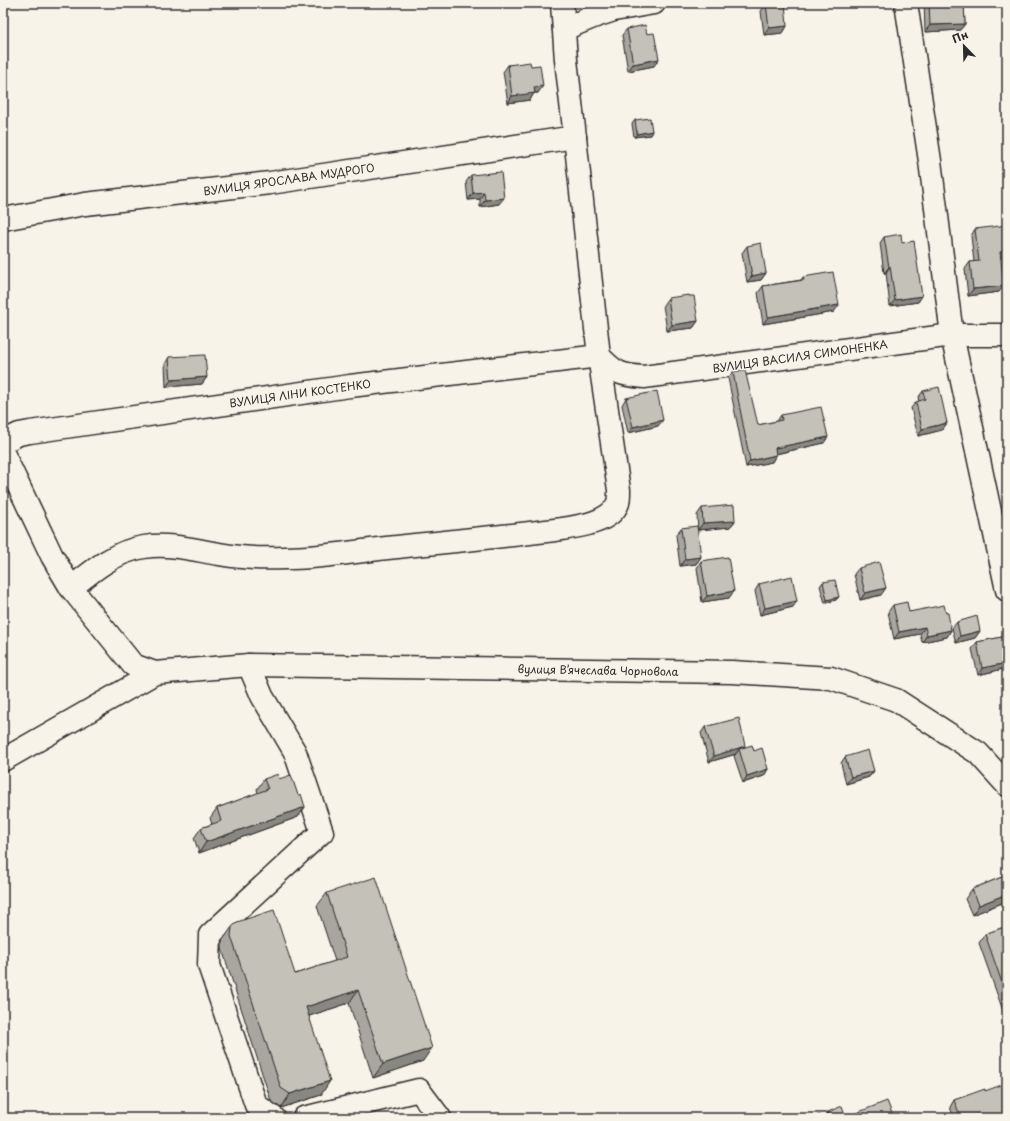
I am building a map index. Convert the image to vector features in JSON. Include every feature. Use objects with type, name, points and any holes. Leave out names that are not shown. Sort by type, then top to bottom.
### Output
[{"type":"street","points":[[71,588],[92,571],[116,556],[143,547],[159,545],[177,546],[242,557],[306,557],[556,530],[581,526],[600,520],[612,513],[618,503],[619,490],[599,356],[566,60],[562,3]]},
{"type":"street","points":[[564,29],[614,10],[654,3]]},
{"type":"street","points":[[906,3],[930,161],[952,336],[1007,590]]},
{"type":"street","name":"ВУЛИЦЯ ЯРОСЛАВА МУДРОГО","points":[[3,219],[86,204],[270,184],[575,137]]},
{"type":"street","name":"ВУЛИЦЯ ВАСИЛЯ СИМОНЕНКА","points":[[599,356],[608,366],[618,372],[631,376],[644,377],[952,336],[1007,335]]},
{"type":"street","name":"ВУЛИЦЯ ЛІНИ КОСТЕНКО","points":[[3,442],[19,434],[30,432],[326,389],[599,356]]},
{"type":"street","points":[[3,453],[52,556],[71,588],[132,665],[155,673]]},
{"type":"street","points":[[249,665],[262,696],[295,752],[322,832],[210,935],[209,965],[256,1105],[274,1118]]},
{"type":"street","name":"вулиця Вʼячеслава Чорновола","points":[[155,673],[249,665],[732,672],[831,678],[896,700],[978,753],[1007,784]]},
{"type":"street","points":[[3,760],[155,673]]},
{"type":"street","points":[[304,1118],[419,1090],[440,1118]]},
{"type":"building","points":[[785,3],[787,26],[769,28],[766,4]]},
{"type":"building","points":[[929,3],[964,3],[965,24],[930,25]]},
{"type":"building","points":[[645,25],[647,34],[654,33],[659,59],[633,64],[627,29]]},
{"type":"building","points":[[530,62],[531,66],[540,65],[543,86],[534,87],[535,93],[512,96],[508,65]]},
{"type":"building","points":[[650,118],[652,131],[637,134],[635,120]]},
{"type":"building","points":[[501,172],[504,198],[485,200],[484,192],[473,193],[471,175]]},
{"type":"building","points":[[1007,225],[1007,251],[1000,252],[1004,286],[973,289],[970,262],[979,261],[975,229]]},
{"type":"building","points":[[901,234],[902,243],[914,241],[922,296],[895,300],[884,237]]},
{"type":"building","points":[[761,243],[766,273],[752,276],[747,246]]},
{"type":"building","points":[[833,272],[839,305],[768,317],[763,286],[804,280],[803,277]]},
{"type":"building","points":[[689,295],[694,296],[698,321],[672,325],[668,298]]},
{"type":"building","points":[[205,355],[207,377],[171,380],[169,357]]},
{"type":"building","points":[[745,370],[758,425],[782,420],[781,415],[821,407],[828,437],[775,448],[776,455],[750,461],[733,372]]},
{"type":"building","points":[[939,387],[947,423],[922,429],[916,402],[925,399],[923,391]]},
{"type":"building","points":[[657,391],[663,420],[633,427],[626,398]]},
{"type":"building","points":[[734,505],[735,521],[703,523],[702,508]]},
{"type":"building","points":[[697,526],[701,557],[685,559],[681,528]]},
{"type":"building","points":[[728,557],[734,591],[707,596],[701,561]]},
{"type":"building","points":[[879,562],[886,588],[865,593],[859,568]]},
{"type":"building","points":[[792,576],[797,601],[765,608],[759,584]]},
{"type":"building","points":[[835,580],[839,597],[827,600],[823,582]]},
{"type":"building","points":[[907,602],[909,612],[944,605],[946,613],[948,613],[951,630],[927,635],[925,627],[899,632],[893,605]]},
{"type":"building","points":[[977,616],[980,631],[960,636],[957,622]]},
{"type":"building","points":[[1007,636],[1007,663],[982,668],[977,642]]},
{"type":"building","points":[[739,718],[745,746],[714,756],[705,727]]},
{"type":"building","points":[[752,745],[754,751],[762,748],[768,769],[747,776],[739,749]]},
{"type":"building","points":[[868,750],[874,771],[851,777],[845,757]]},
{"type":"building","points":[[278,774],[279,779],[291,775],[298,795],[301,794],[305,807],[206,842],[201,828],[221,821],[217,808],[268,789],[264,779]]},
{"type":"building","points":[[1007,875],[1007,894],[979,905],[972,889]]},
{"type":"building","points":[[376,877],[432,1048],[383,1064],[358,990],[306,1007],[330,1081],[290,1094],[281,1088],[231,936],[232,927],[237,922],[274,910],[295,974],[347,957],[327,893]]},
{"type":"building","points":[[1007,926],[1007,997],[985,934]]},
{"type":"building","points":[[1007,1083],[1007,1113],[994,1118],[961,1118],[954,1100]]},
{"type":"building","points":[[887,1101],[893,1116],[896,1118],[830,1118],[828,1112],[842,1106],[846,1117]]},
{"type":"building","points":[[820,1115],[821,1118],[811,1118]]}]
